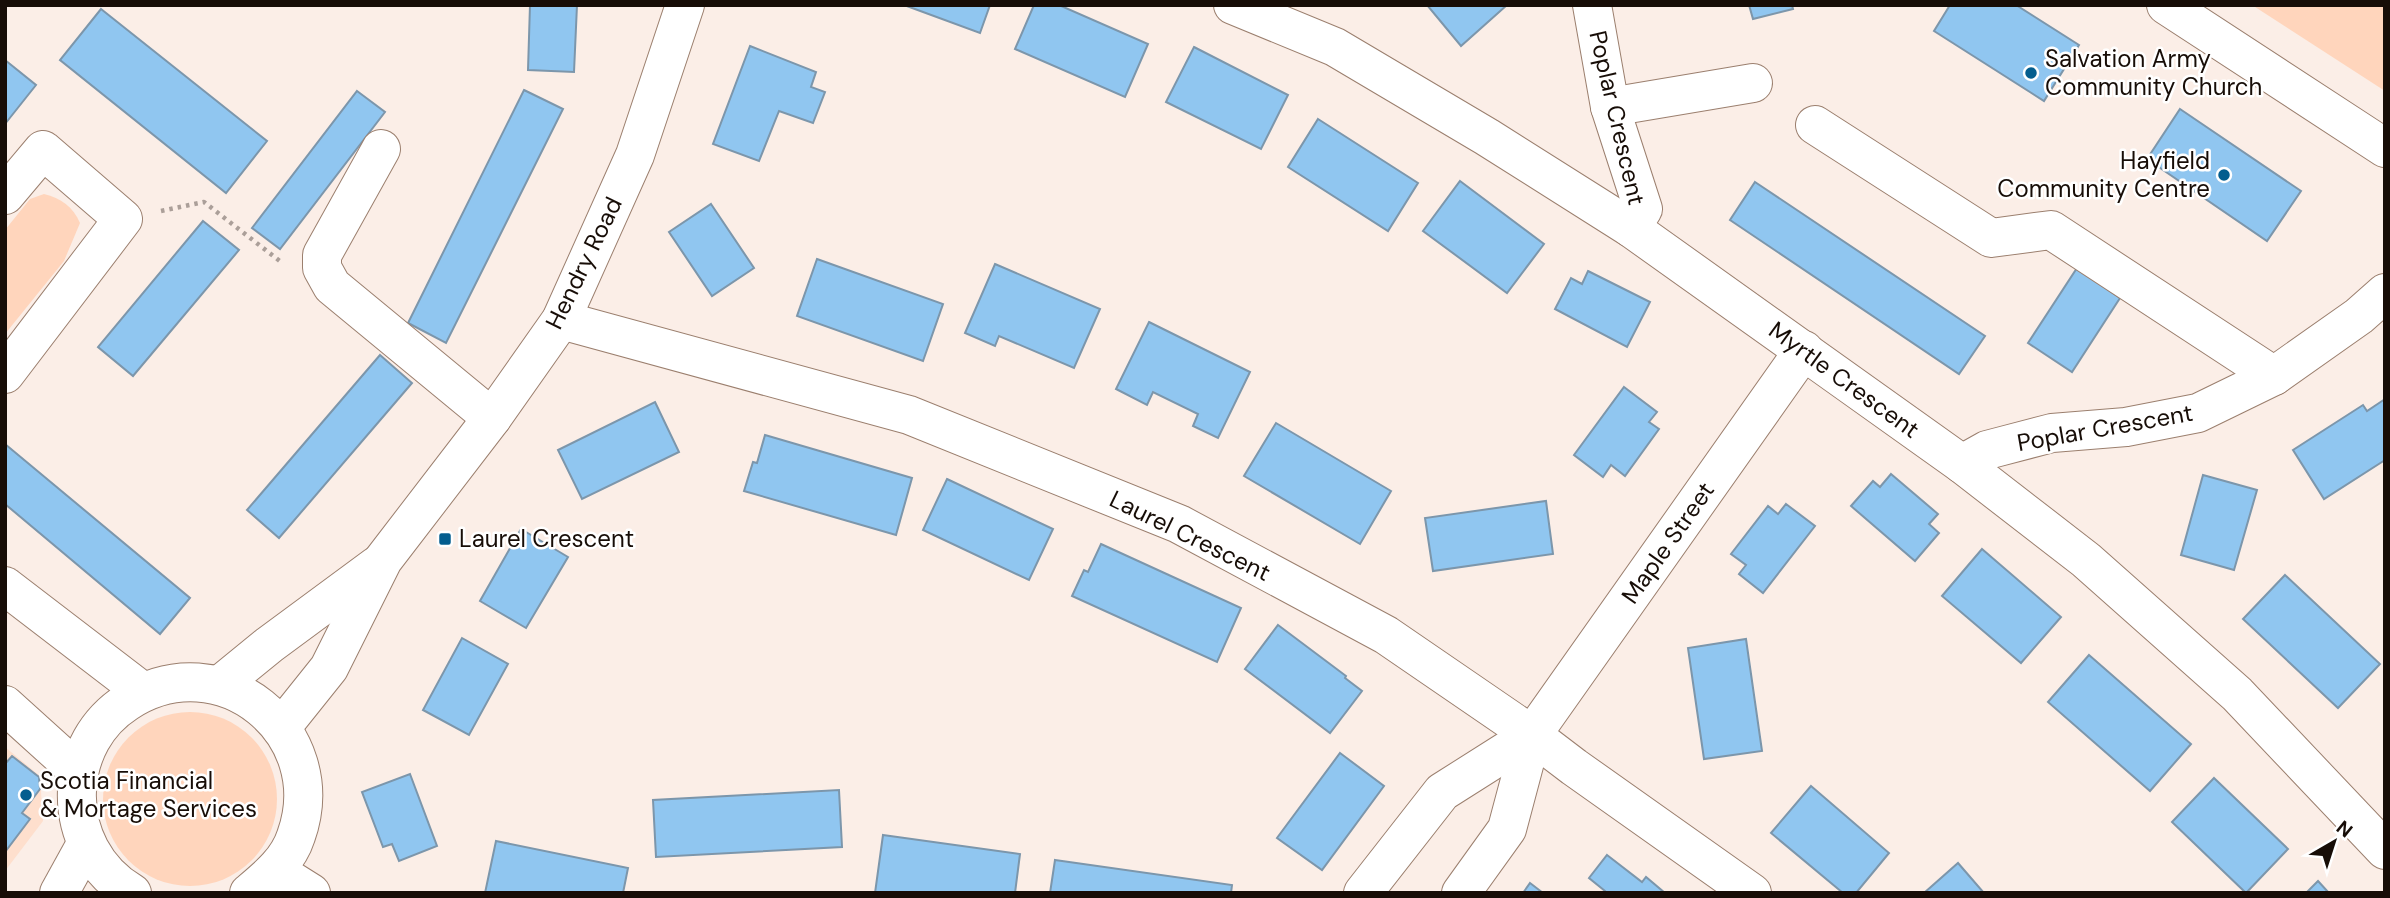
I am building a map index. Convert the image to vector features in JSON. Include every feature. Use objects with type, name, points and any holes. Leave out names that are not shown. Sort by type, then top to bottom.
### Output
[{"type":"street","name":"Hendry Road","points":[[281,728],[329,668],[383,560],[492,418],[561,320],[635,155],[685,5]]},
{"type":"street","name":"Myrtle Crescent","points":[[1233,5],[1335,47],[1487,137],[1631,228],[1962,464],[2086,561],[2237,694],[2385,850]]},
{"type":"street","name":"Poplar Crescent","points":[[1592,5],[1610,107],[1643,209],[1631,228]]},
{"type":"street","points":[[2166,5],[2385,148]]},
{"type":"street","points":[[1610,107],[1753,83]]},
{"type":"street","points":[[1815,125],[1991,238],[2051,230],[2274,376]]},
{"type":"street","points":[[381,149],[322,255],[322,268],[332,286],[492,418]]},
{"type":"street","points":[[5,195],[43,150],[123,219],[5,374]]},
{"type":"street","name":"Poplar Crescent","points":[[1962,464],[1987,450],[2052,433],[2126,427],[2198,414],[2274,376],[2359,316],[2385,293]]},
{"type":"street","name":"Laurel Crescent","points":[[561,320],[909,415],[1179,524],[1385,635],[1532,735],[1752,893]]},
{"type":"street","name":"Maple Street","points":[[1461,893],[1507,829],[1532,735],[1804,350]]},
{"type":"street","name":"Hendry Road","points":[[220,685],[383,560]]},
{"type":"street","points":[[5,586],[142,691]]},
{"type":"street","points":[[132,893],[100,867],[86,844],[76,808],[78,771],[90,738],[113,711],[142,691],[167,683],[194,681],[220,685],[244,695],[265,709],[281,728],[299,762],[304,800],[296,838],[263,882],[311,893]]},
{"type":"street","points":[[11,721],[78,771]]},
{"type":"street","name":"Maple Street","points":[[1363,893],[1442,792],[1532,735]]},
{"type":"street","points":[[59,893],[86,844]]},
{"type":"path","points":[[123,219],[204,202],[288,267],[332,286]]},
{"type":"shaded area","points":[[2252,5],[2385,5],[2385,91]]},
{"type":"shaded area","points":[[44,194],[66,204],[80,223],[64,261],[5,334],[5,230],[30,199]]},
{"type":"shaded area","points":[[190,712],[223,719],[252,737],[270,766],[277,799],[270,832],[252,861],[223,879],[190,886],[157,879],[128,861],[110,832],[103,799],[110,766],[128,737],[157,719]]},
{"type":"shaded area","points":[[5,747],[40,776],[43,821],[5,871]]},
{"type":"building","points":[[530,5],[577,5],[574,72],[528,70]]},
{"type":"building","points":[[904,5],[990,5],[980,33]]},
{"type":"building","points":[[1034,5],[1059,5],[1148,44],[1125,97],[1015,49]]},
{"type":"building","points":[[1427,5],[1507,5],[1461,46]]},
{"type":"building","points":[[1749,5],[1792,5],[1793,9],[1753,19]]},
{"type":"building","name":"Salvation Army Community Church","points":[[1950,5],[2016,5],[2079,45],[2044,101],[1934,31]]},
{"type":"building","points":[[101,9],[267,141],[226,193],[60,60]]},
{"type":"building","points":[[750,46],[816,72],[811,87],[825,92],[813,123],[779,111],[759,161],[713,144]]},
{"type":"building","points":[[1194,47],[1288,95],[1261,149],[1166,102]]},
{"type":"building","points":[[5,60],[36,85],[5,124]]},
{"type":"building","points":[[524,90],[563,109],[446,343],[408,323]]},
{"type":"building","points":[[357,91],[385,112],[280,249],[252,228]]},
{"type":"building","name":"Hayfield Community Centre","points":[[2180,109],[2301,191],[2267,241],[2147,159]]},
{"type":"building","points":[[1318,119],[1418,183],[1388,231],[1288,167]]},
{"type":"building","points":[[1460,181],[1544,244],[1507,293],[1423,231]]},
{"type":"building","points":[[1755,182],[1985,336],[1959,374],[1730,220]]},
{"type":"building","points":[[711,204],[754,268],[712,296],[669,232]]},
{"type":"building","points":[[203,221],[239,250],[133,376],[98,347]]},
{"type":"building","points":[[817,259],[943,304],[923,361],[797,316]]},
{"type":"building","points":[[995,264],[1100,309],[1074,368],[999,336],[995,346],[965,333]]},
{"type":"building","points":[[2077,268],[2120,298],[2072,372],[2028,343]]},
{"type":"building","points":[[1588,271],[1650,302],[1627,347],[1555,309],[1571,278],[1582,284]]},
{"type":"building","points":[[1149,322],[1250,372],[1218,438],[1193,426],[1198,414],[1153,392],[1147,405],[1116,389]]},
{"type":"building","points":[[380,355],[412,383],[279,538],[247,510]]},
{"type":"building","points":[[1624,387],[1657,412],[1649,422],[1659,429],[1625,476],[1611,465],[1603,477],[1574,455]]},
{"type":"building","points":[[2385,399],[2385,460],[2324,499],[2293,450],[2363,405],[2367,411]]},
{"type":"building","points":[[655,402],[679,452],[582,499],[558,450]]},
{"type":"building","points":[[1276,423],[1391,491],[1360,544],[1244,476]]},
{"type":"building","points":[[765,435],[912,478],[896,535],[744,491],[753,462],[757,463]]},
{"type":"building","points":[[5,444],[190,598],[160,634],[5,504]]},
{"type":"building","points":[[1891,474],[1938,514],[1929,524],[1939,533],[1915,561],[1851,506],[1873,481],[1880,487]]},
{"type":"building","points":[[2203,475],[2257,490],[2234,570],[2181,555]]},
{"type":"building","points":[[947,479],[1053,529],[1029,580],[923,530]]},
{"type":"building","points":[[1546,501],[1553,554],[1433,571],[1425,518]]},
{"type":"building","points":[[1786,504],[1815,526],[1763,593],[1739,574],[1746,565],[1731,554],[1768,506],[1778,514]]},
{"type":"building","points":[[521,529],[568,557],[526,628],[480,601]]},
{"type":"building","points":[[1101,544],[1241,608],[1217,662],[1072,596],[1084,570],[1088,572]]},
{"type":"building","points":[[1982,549],[2061,617],[2021,663],[1942,596]]},
{"type":"building","points":[[2285,575],[2380,664],[2338,708],[2243,619]]},
{"type":"building","points":[[1278,625],[1362,691],[1330,733],[1245,669]]},
{"type":"building","points":[[462,638],[508,664],[469,735],[423,710]]},
{"type":"building","points":[[1746,639],[1762,751],[1704,759],[1688,648]]},
{"type":"building","points":[[2089,655],[2191,744],[2150,791],[2048,702]]},
{"type":"building","points":[[1340,753],[1384,786],[1322,870],[1277,838]]},
{"type":"building","points":[[12,756],[39,777],[40,789],[22,813],[30,819],[5,852],[5,764]]},
{"type":"building","points":[[410,774],[437,846],[399,861],[392,844],[383,847],[362,792]]},
{"type":"building","points":[[2214,778],[2288,849],[2246,893],[2172,822]]},
{"type":"building","points":[[1811,786],[1889,853],[1856,893],[1843,893],[1771,833]]},
{"type":"building","points":[[839,790],[842,847],[656,857],[653,800]]},
{"type":"building","points":[[883,835],[1020,854],[1015,893],[875,893]]},
{"type":"building","points":[[496,841],[628,868],[623,893],[485,893]]},
{"type":"building","points":[[1607,855],[1642,882],[1646,877],[1665,893],[1604,893],[1605,891],[1589,878]]},
{"type":"building","points":[[1055,860],[1232,885],[1231,893],[1050,893]]},
{"type":"building","points":[[1958,863],[1984,893],[1924,893]]},
{"type":"building","points":[[2318,881],[2329,893],[2306,893]]},
{"type":"building","points":[[1530,883],[1543,893],[1523,893]]},
{"type":"place","name":"Salvation Army Community Church","points":[[2031,73]]},
{"type":"place","name":"Hayfield Community Centre","points":[[2224,175]]},
{"type":"place","name":"Laurel Crescent","points":[[445,539]]},
{"type":"place","name":"Scotia Financial & Mortage Services","points":[[26,795]]}]
